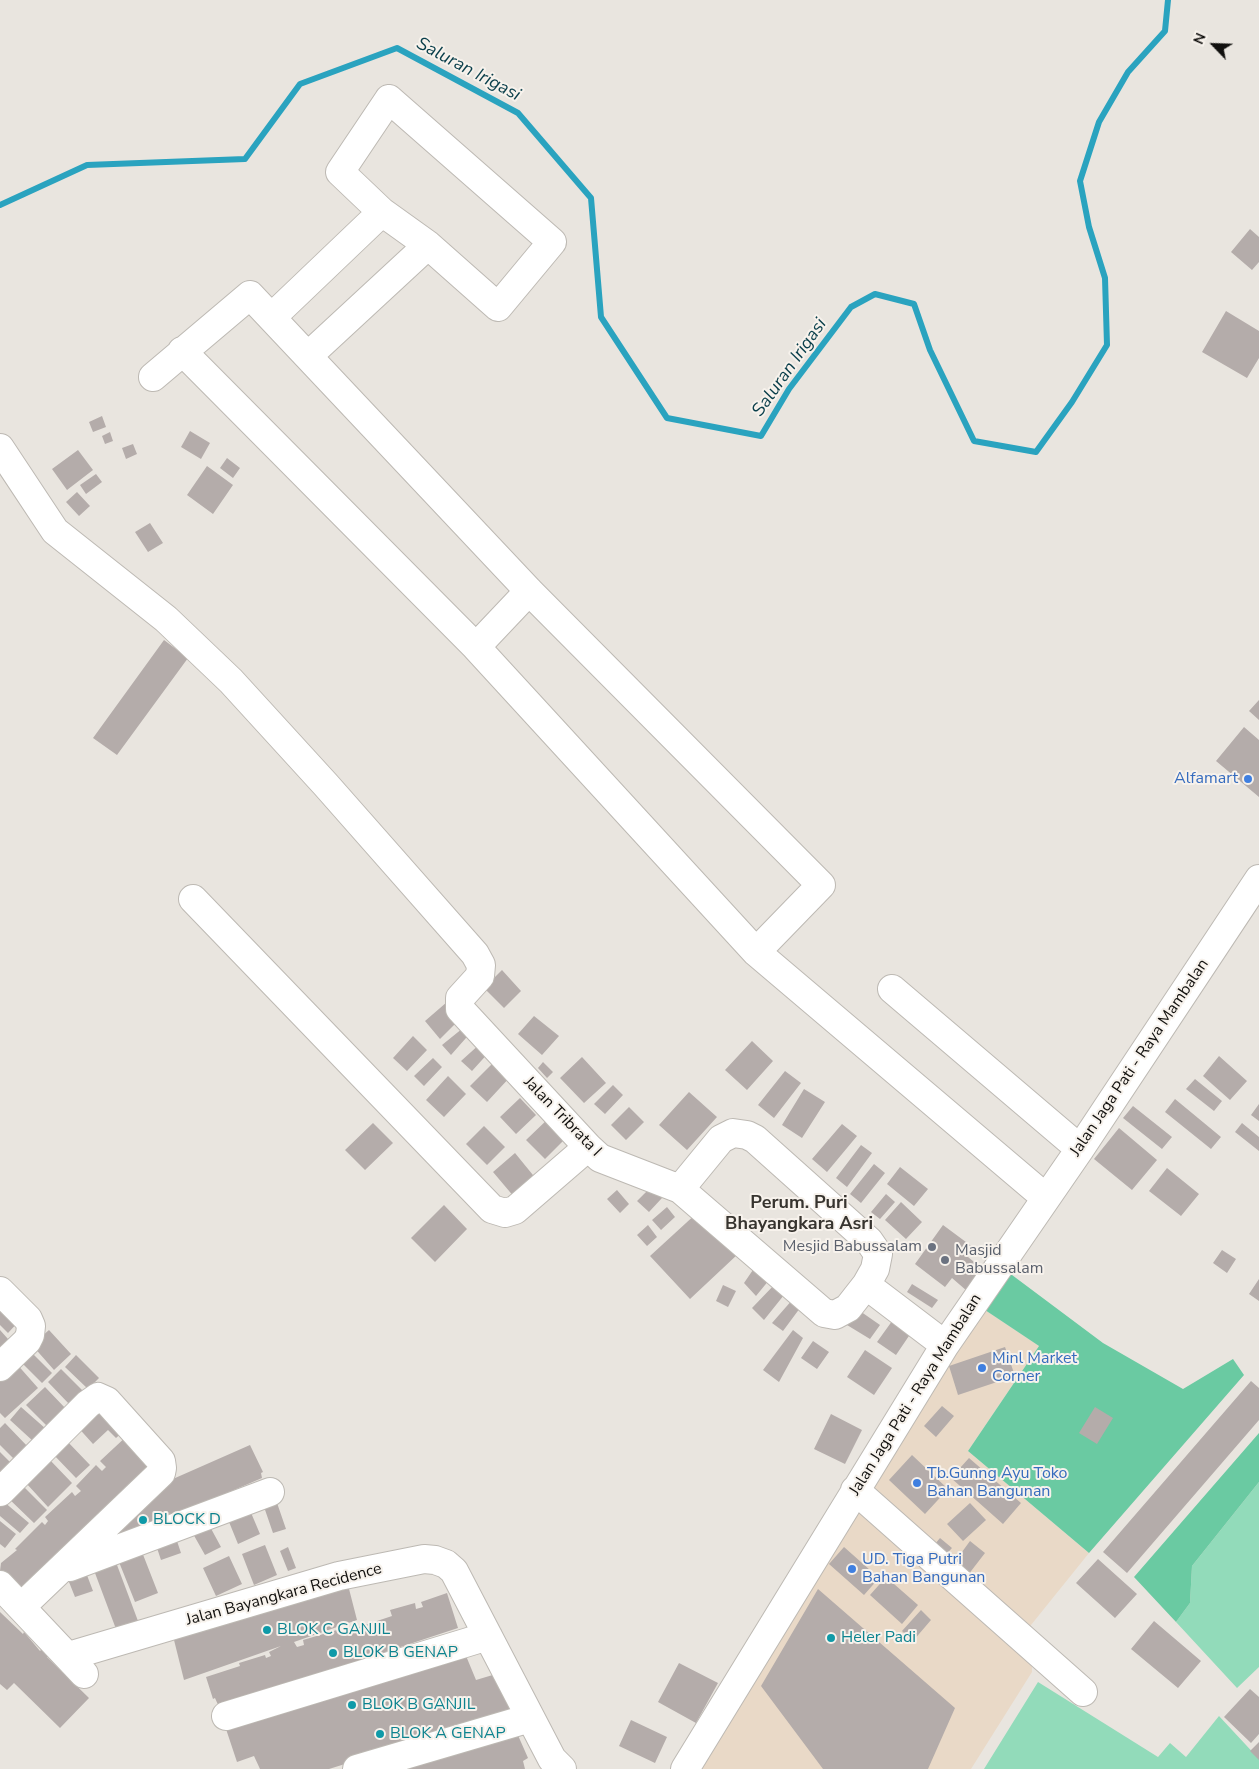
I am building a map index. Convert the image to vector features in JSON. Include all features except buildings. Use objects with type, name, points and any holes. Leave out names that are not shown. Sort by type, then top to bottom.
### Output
[{"type":"street","points":[[389,99],[552,242],[498,307],[428,245],[382,212],[340,172],[389,99]]},
{"type":"street","points":[[272,317],[382,212]]},
{"type":"street","points":[[308,356],[428,245]]},
{"type":"street","points":[[153,377],[250,295],[529,591],[821,885],[756,952]]},
{"type":"street","points":[[182,351],[476,647],[756,952],[1046,1198]]},
{"type":"street","name":"Jalan Tribrata I","points":[[0,448],[55,531],[166,619],[231,681],[333,792],[475,954],[482,972],[460,998],[460,1009],[588,1147],[600,1158],[680,1189],[820,1312],[831,1315],[842,1313],[866,1285]]},
{"type":"street","points":[[476,647],[529,591]]},
{"type":"street","name":"Jalan Jaga Pati - Raya Mambalan","points":[[685,1769],[945,1345],[1080,1149],[1259,879]]},
{"type":"street","points":[[193,899],[492,1209],[505,1213],[515,1210],[588,1147]]},
{"type":"street","points":[[892,989],[1080,1149]]},
{"type":"street","points":[[680,1189],[720,1139],[733,1133],[751,1137],[874,1247],[878,1259],[866,1285],[945,1345]]},
{"type":"street","points":[[0,1291],[28,1319],[31,1326],[27,1341],[0,1367]]},
{"type":"street","points":[[0,1492],[88,1404],[98,1397],[108,1401],[161,1460],[161,1473],[61,1571],[21,1607]]},
{"type":"street","points":[[855,1490],[1083,1692]]},
{"type":"street","points":[[61,1571],[270,1492]]},
{"type":"street","name":"Jalan Bayangkara Recidence","points":[[0,1585],[76,1665],[340,1576],[424,1559],[435,1560],[446,1564],[454,1571],[552,1760],[562,1769]]},
{"type":"street","points":[[226,1716],[488,1636]]},
{"type":"street","points":[[357,1769],[530,1718]]},
{"type":"shaded area","points":[[982,1308],[1039,1346],[968,1451],[1089,1553],[1031,1625],[1032,1672],[971,1769],[700,1769]]},
{"type":"green space","points":[[1008,1272],[1103,1343],[1183,1389],[1233,1359],[1244,1375],[1089,1553],[968,1451],[1039,1346],[982,1308]]},
{"type":"green space","points":[[1259,1433],[1259,1482],[1192,1566],[1190,1603],[1176,1622],[1134,1577]]},
{"type":"green space","points":[[1259,1482],[1259,1667],[1237,1688],[1176,1622],[1190,1603],[1192,1566]]},
{"type":"green space","points":[[1038,1682],[1158,1757],[1170,1743],[1186,1757],[1219,1716],[1259,1759],[1259,1769],[984,1769]]},
{"type":"waterway","name":"Saluran Irigasi","points":[[0,205],[87,165],[245,159],[300,84],[397,48],[518,113],[591,198],[601,317],[667,418],[761,436],[789,389],[851,307],[875,294],[914,304],[930,350],[974,441],[1036,452],[1072,402],[1107,345],[1105,278],[1089,227],[1080,181],[1099,122],[1128,72],[1165,31],[1168,0]]},
{"type":"place","name":"Alfamart","points":[[1248,779]]},
{"type":"place","name":"Mesjid Babussalam","points":[[932,1247]]},
{"type":"place","name":"Masjid Babussalam","points":[[945,1260]]},
{"type":"place","name":"Minl Market Corner","points":[[982,1368]]},
{"type":"place","name":"Tb.Gunng Ayu Toko Bahan Bangunan","points":[[917,1483]]},
{"type":"place","name":"BLOCK D","points":[[143,1520]]},
{"type":"place","name":"UD. Tiga Putri Bahan Bangunan","points":[[852,1569]]},
{"type":"place","name":"BLOK C GANJIL","points":[[267,1630]]},
{"type":"place","name":"Heler Padi","points":[[831,1638]]},
{"type":"place","name":"BLOK B GENAP","points":[[333,1653]]},
{"type":"place","name":"BLOK B GANJIL","points":[[352,1705]]},
{"type":"place","name":"BLOK A GENAP","points":[[380,1734]]},
{"type":"district","name":"Perum. Puri Bhayangkara Asri","points":[[799,1214]]}]
